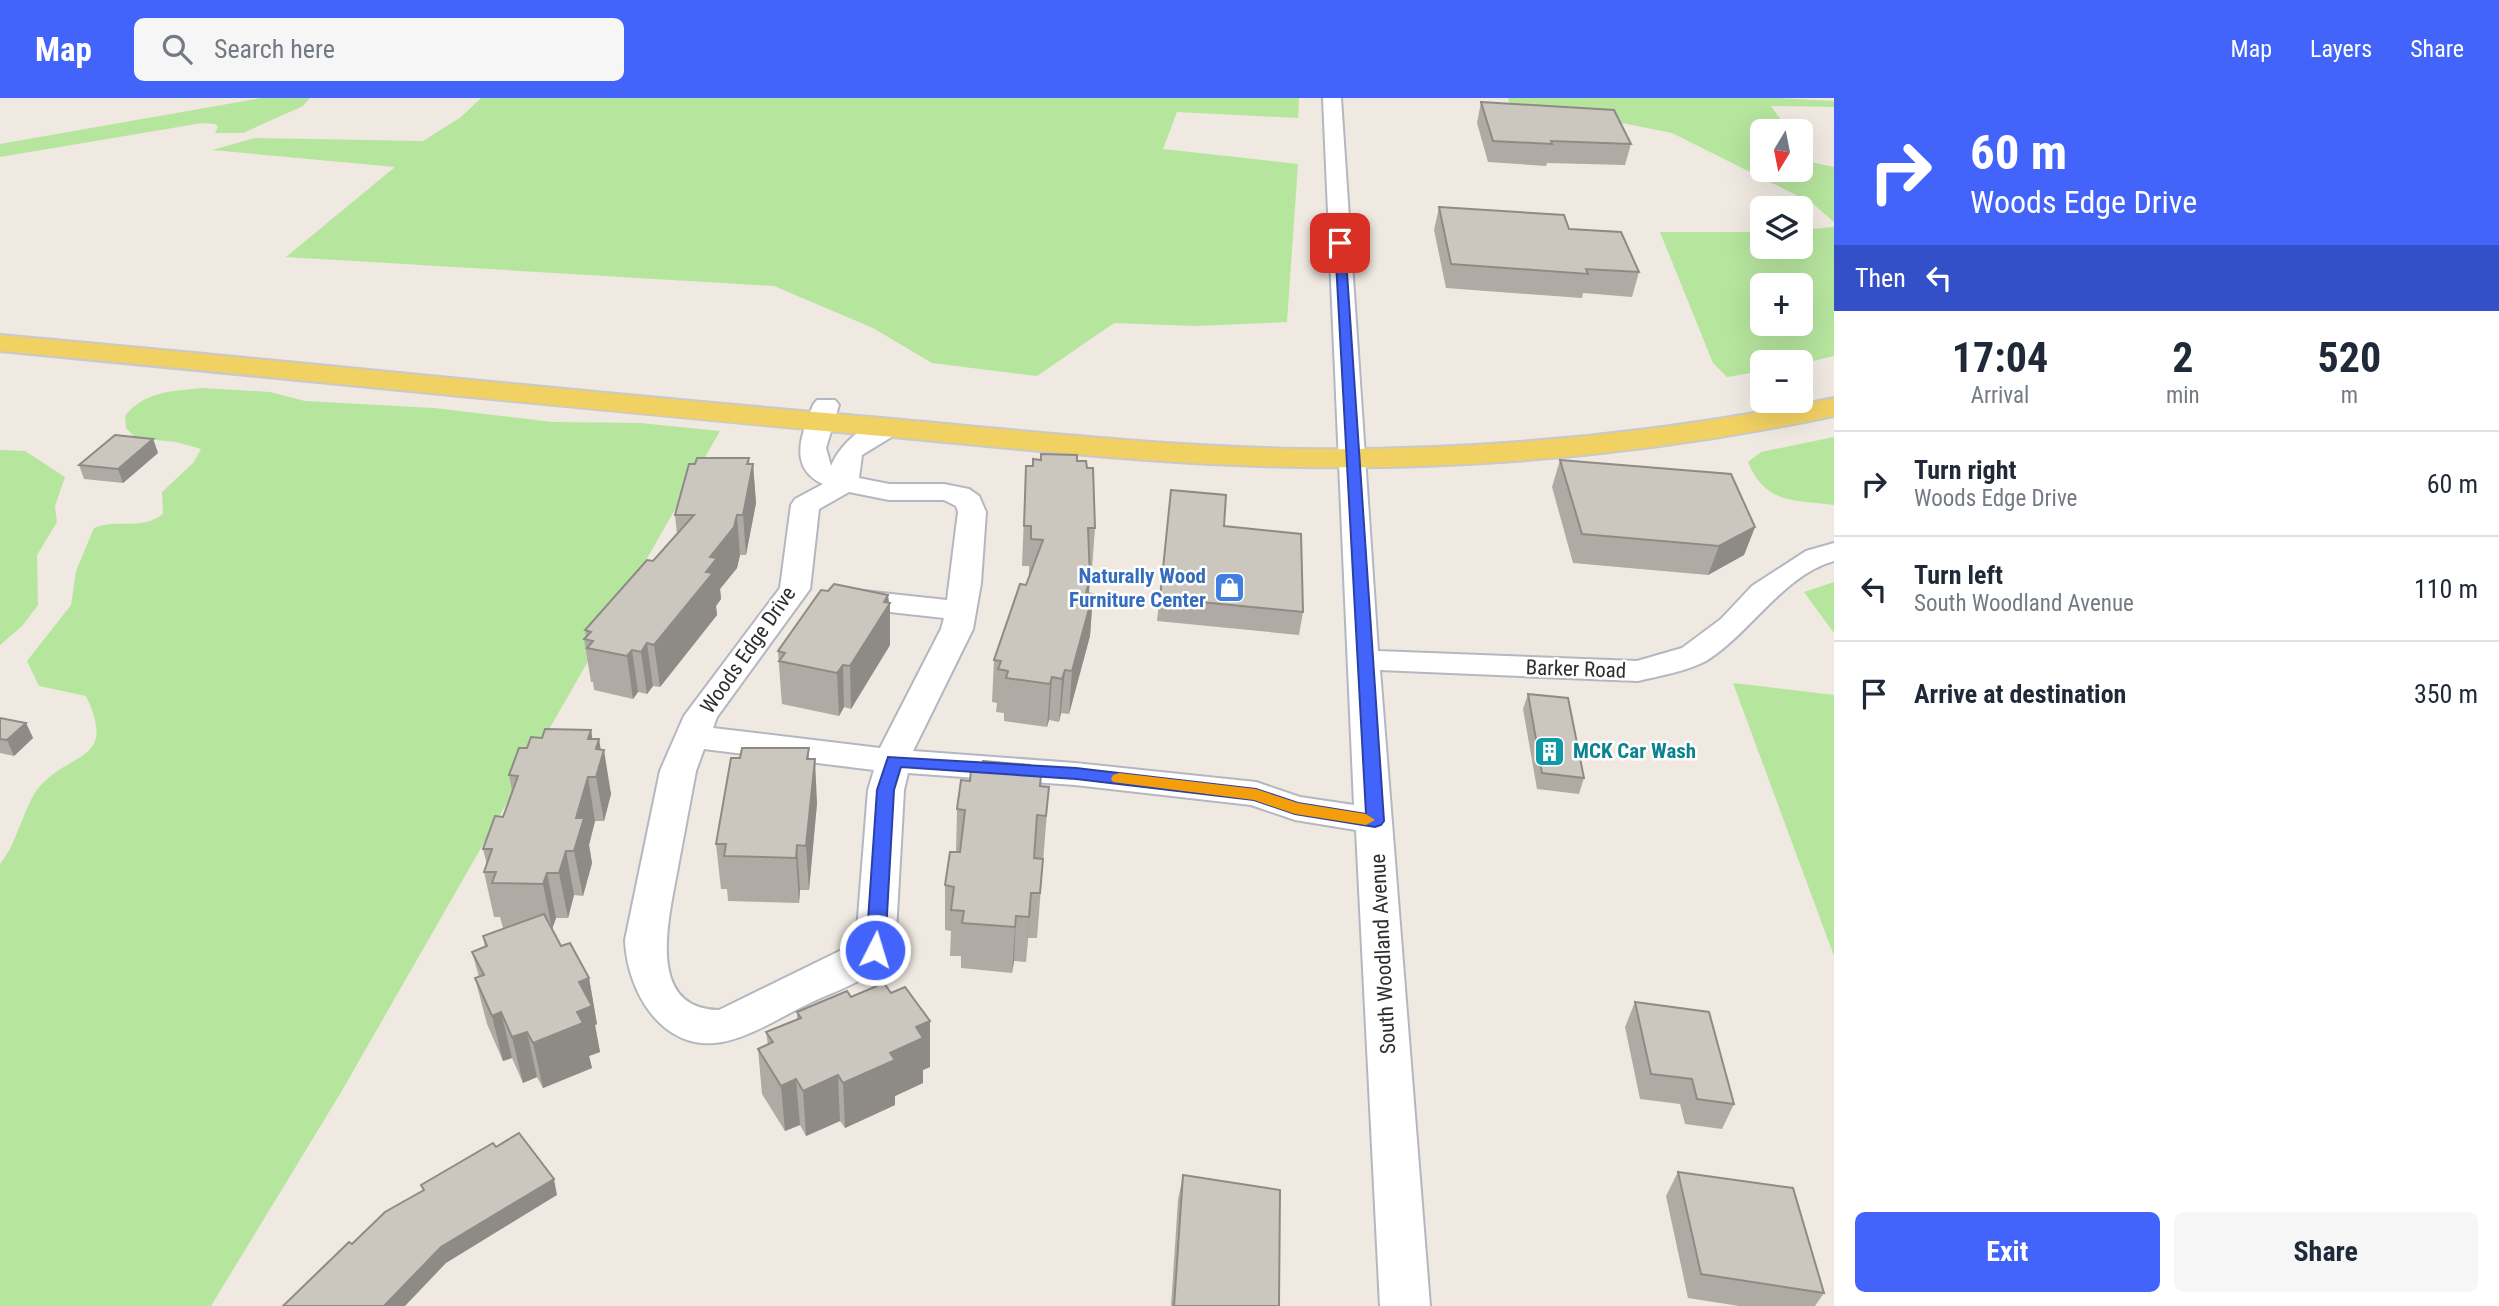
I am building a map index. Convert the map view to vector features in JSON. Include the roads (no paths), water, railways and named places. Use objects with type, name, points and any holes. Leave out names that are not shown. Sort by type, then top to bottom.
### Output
[{"type":"main road","points":[[0,343],[244,364],[343,377],[823,414],[1149,431],[1353,449],[1674,414],[1750,399]]},
{"type":"main road","points":[[1813,387],[1834,382]]},
{"type":"main road","points":[[823,414],[890,428],[1106,447],[1545,450],[1708,431],[1834,407]]},
{"type":"street","name":"South Woodland Avenue","points":[[1332,98],[1363,660],[1405,1306]]},
{"type":"street","points":[[823,414],[813,459],[818,470],[845,484]]},
{"type":"street","points":[[845,484],[844,468],[848,453],[859,443],[890,428]]},
{"type":"street","name":"Woods Edge Drive","points":[[845,484],[889,492],[944,492],[959,495],[969,502],[971,524],[961,611],[945,656],[899,740],[886,790],[875,950],[850,966],[720,1026],[694,1024],[665,1007],[645,964],[645,940],[678,771],[701,716],[793,593],[805,505],[845,484]]},
{"type":"street","name":"Barker Road","points":[[1363,660],[1637,671],[1693,655],[1732,626],[1763,592],[1816,557],[1834,552]]},
{"type":"street","points":[[793,593],[961,611]]},
{"type":"street","name":"Woods Edge Drive","points":[[694,737],[894,761],[1076,774],[1256,794],[1295,808],[1375,821]]},
{"type":"place","name":"Naturally Wood Furniture Center","points":[[1229,588]]},
{"type":"place","name":"MCK Car Wash","points":[[1550,751]]}]
